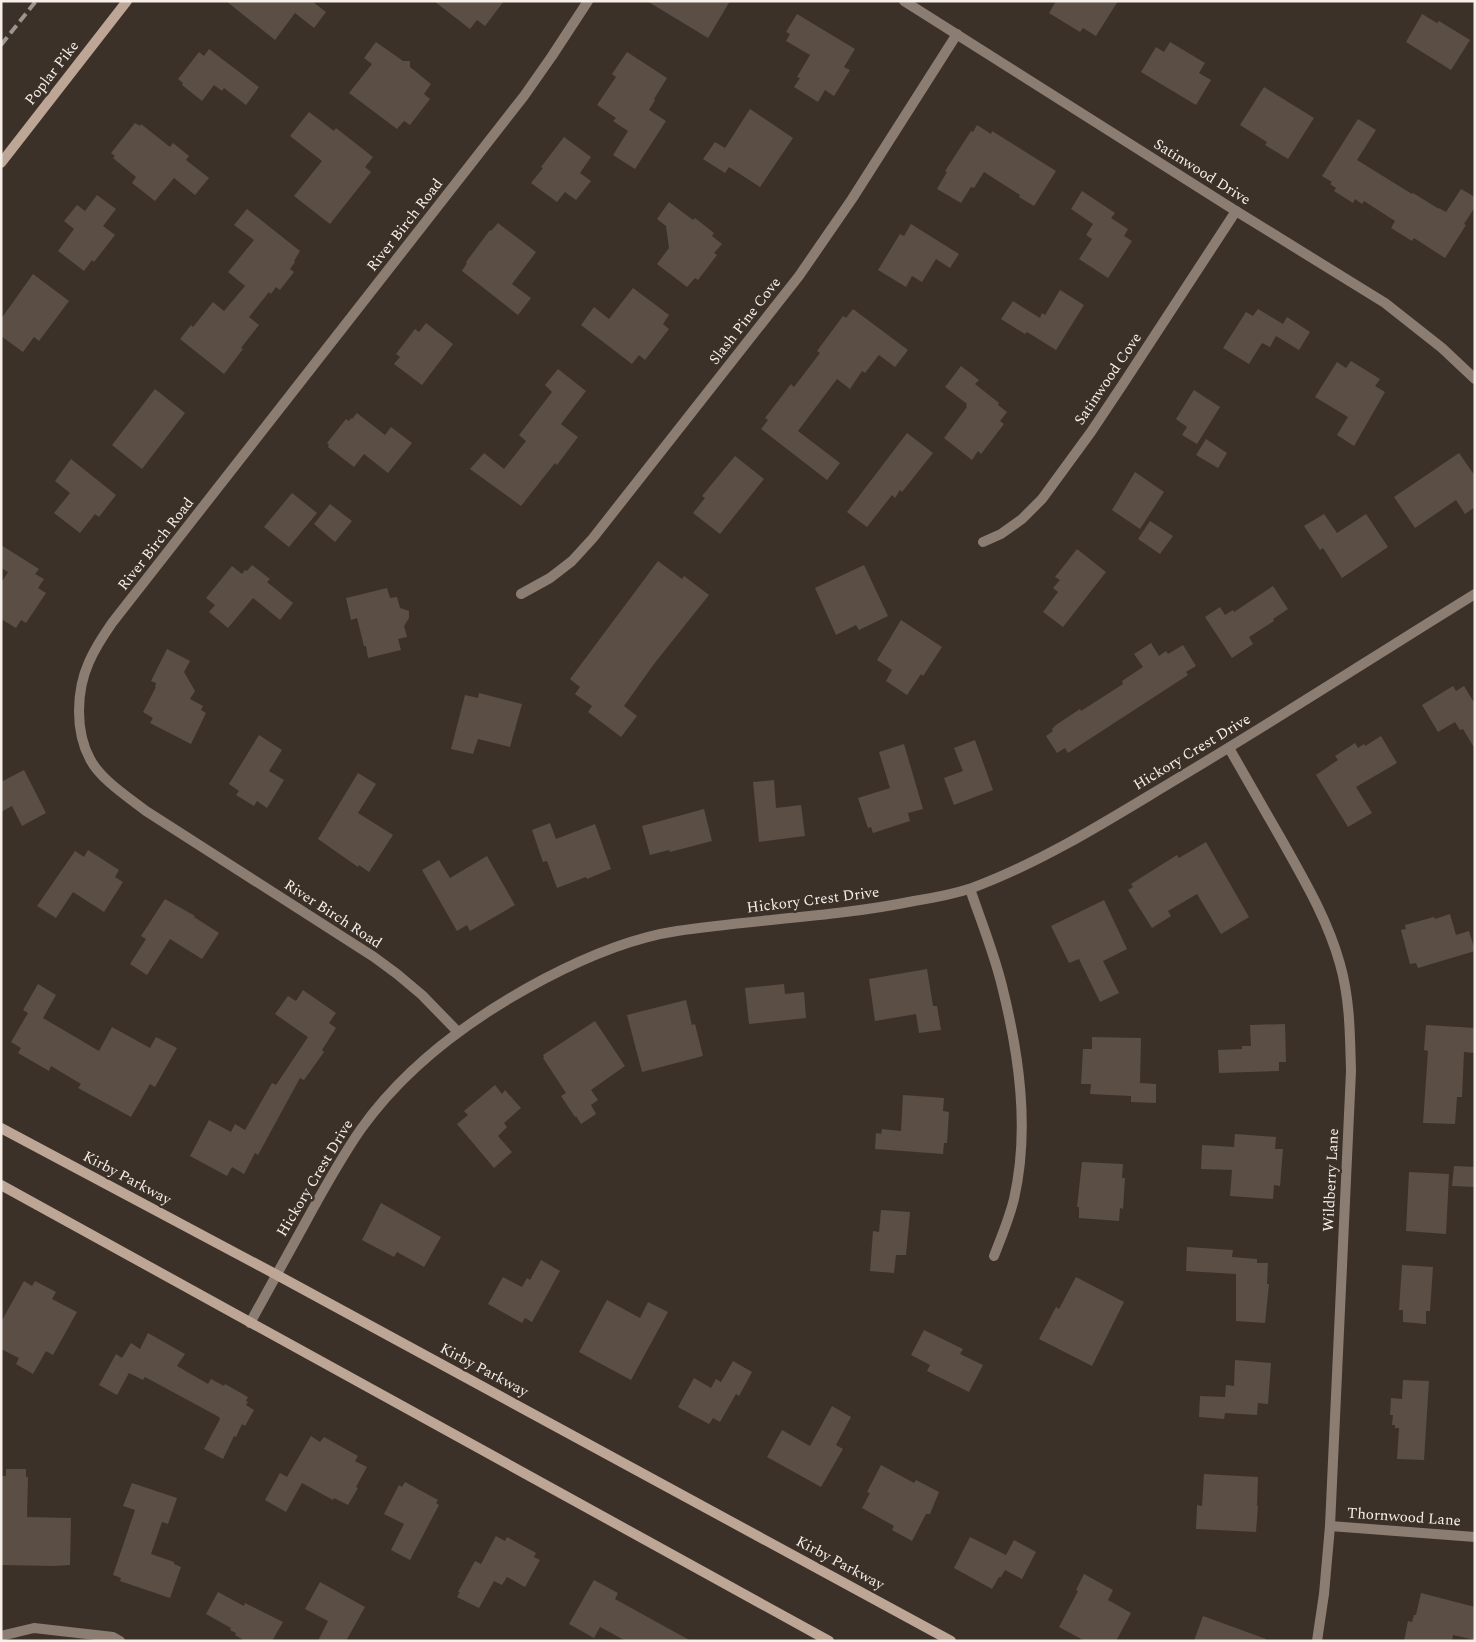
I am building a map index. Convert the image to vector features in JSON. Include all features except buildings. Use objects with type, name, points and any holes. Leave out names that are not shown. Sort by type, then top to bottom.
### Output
[{"type":"main road","name":"Poplar Pike","points":[[1,163],[127,1]]},
{"type":"main road","name":"Kirby Parkway","points":[[1,1128],[277,1275],[951,1641]]},
{"type":"main road","points":[[1,1185],[829,1641]]},
{"type":"street","name":"River Birch Road","points":[[457,1032],[422,995],[389,968],[146,811],[110,782],[90,760],[82,740],[79,716],[80,689],[88,663],[108,629],[524,96],[588,1]]},
{"type":"street","name":"Satinwood Drive","points":[[904,1],[1385,303],[1442,348],[1475,379]]},
{"type":"street","name":"Slash Pine Cove","points":[[521,594],[550,578],[572,561],[593,538],[763,323],[799,276],[852,199],[956,34]]},
{"type":"street","name":"Satinwood Cove","points":[[983,542],[1001,534],[1022,519],[1047,492],[1123,384],[1236,211]]},
{"type":"street","name":"Hickory Crest Drive","points":[[250,1323],[339,1163],[361,1129],[385,1098],[415,1068],[457,1032],[494,1006],[564,968],[612,948],[657,935],[691,929],[888,907],[970,889],[1036,859],[1096,826],[1229,748],[1475,594]]},
{"type":"street","name":"Wildberry Lane","points":[[1229,748],[1311,889],[1341,965],[1346,992],[1351,1070],[1330,1526],[1324,1594],[1317,1641]]},
{"type":"street","points":[[970,889],[1002,984],[1018,1064],[1021,1106],[1020,1147],[1015,1192],[1007,1222],[994,1256]]},
{"type":"street","name":"Thornwood Lane","points":[[1330,1526],[1475,1537]]},
{"type":"street","points":[[1,1636],[34,1628],[113,1637],[120,1641]]},
{"type":"railway","points":[[1,45],[36,1]]}]
